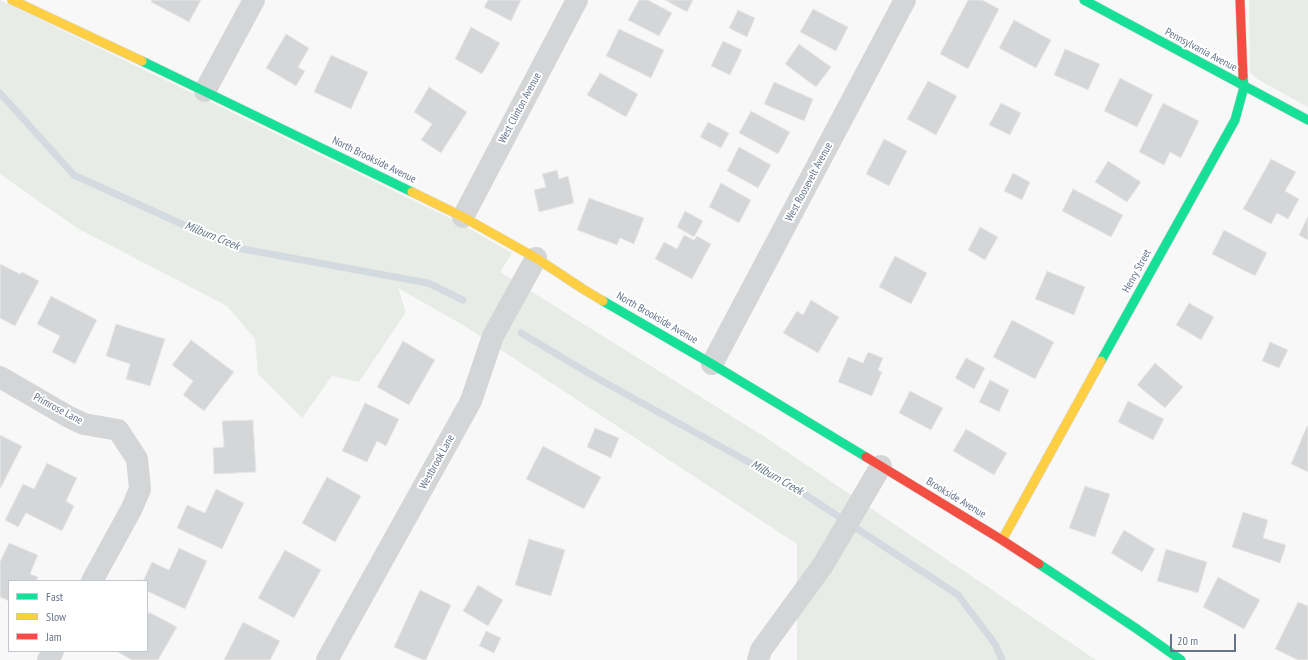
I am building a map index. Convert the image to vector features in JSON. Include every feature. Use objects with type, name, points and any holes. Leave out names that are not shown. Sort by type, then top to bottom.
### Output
[{"type":"main road","name":"North Brookside Avenue","points":[[12,0],[205,91],[462,216],[536,258],[583,289],[712,364]]},
{"type":"main road","name":"Pennsylvania Avenue","points":[[1084,0],[1308,120]]},
{"type":"main road","name":"Henry Street","points":[[1002,540],[1234,120],[1244,87],[1240,0]]},
{"type":"main road","name":"Brookside Avenue","points":[[712,364],[1002,540],[1137,629],[1181,660]]},
{"type":"street","points":[[205,91],[254,0]]},
{"type":"street","name":"West Clinton Avenue","points":[[462,216],[577,0]]},
{"type":"street","name":"West Roosevelt Avenue","points":[[712,364],[905,0]]},
{"type":"street","name":"Westbrook Lane","points":[[327,660],[471,401],[493,336],[536,258]]},
{"type":"street","name":"Primrose Lane","points":[[0,377],[84,424],[118,430],[137,459],[140,489],[132,508],[93,580]]},
{"type":"street","points":[[758,660],[761,650],[823,565],[881,466]]},
{"type":"shaded area","points":[[0,0],[458,222],[512,253],[500,272],[765,437],[1096,660],[797,660],[797,544],[463,325],[398,288],[406,312],[359,382],[332,376],[302,418],[258,374],[255,339],[227,306],[77,228],[0,174]]},
{"type":"shaded area","points":[[1249,0],[1308,0],[1308,107],[1257,79],[1250,72]]},
{"type":"building","points":[[152,0],[201,0],[189,22],[151,2]]},
{"type":"building","points":[[488,0],[521,0],[511,21],[484,7]]},
{"type":"building","points":[[639,0],[648,0],[672,13],[659,36],[628,20]]},
{"type":"building","points":[[665,0],[693,0],[687,12]]},
{"type":"building","points":[[968,0],[982,0],[999,9],[968,69],[940,54]]},
{"type":"building","points":[[813,9],[848,27],[836,51],[800,32]]},
{"type":"building","points":[[738,10],[755,18],[747,37],[729,28]]},
{"type":"building","points":[[1014,20],[1051,40],[1036,68],[999,48]]},
{"type":"building","points":[[471,27],[500,43],[482,74],[455,59]]},
{"type":"building","points":[[619,29],[664,50],[651,78],[606,56]]},
{"type":"building","points":[[286,34],[309,48],[298,67],[305,71],[296,86],[266,68]]},
{"type":"building","points":[[723,41],[742,50],[730,75],[711,66]]},
{"type":"building","points":[[799,44],[831,67],[816,87],[785,64]]},
{"type":"building","points":[[1065,49],[1100,64],[1088,90],[1054,75]]},
{"type":"building","points":[[331,55],[368,72],[351,109],[314,92]]},
{"type":"building","points":[[600,73],[638,94],[626,117],[587,95]]},
{"type":"building","points":[[1120,78],[1153,95],[1137,127],[1104,111]]},
{"type":"building","points":[[928,81],[957,96],[936,135],[907,119]]},
{"type":"building","points":[[774,82],[813,99],[804,121],[764,104]]},
{"type":"building","points":[[429,87],[467,112],[441,153],[421,140],[432,124],[414,112]]},
{"type":"building","points":[[1001,103],[1021,113],[1010,135],[989,125]]},
{"type":"building","points":[[1163,103],[1199,121],[1181,158],[1170,152],[1164,165],[1139,152]]},
{"type":"building","points":[[751,111],[790,132],[778,154],[739,133]]},
{"type":"building","points":[[708,122],[729,133],[721,148],[700,137]]},
{"type":"building","points":[[884,139],[907,151],[889,186],[866,174]]},
{"type":"building","points":[[739,147],[771,165],[758,188],[727,171]]},
{"type":"building","points":[[1271,159],[1296,172],[1285,191],[1299,199],[1288,219],[1277,213],[1271,224],[1243,209]]},
{"type":"building","points":[[1108,161],[1141,182],[1127,202],[1095,182]]},
{"type":"building","points":[[557,170],[559,179],[568,176],[574,203],[539,212],[534,190],[546,187],[542,174]]},
{"type":"building","points":[[1013,173],[1030,182],[1022,200],[1004,191]]},
{"type":"building","points":[[721,183],[751,200],[739,223],[709,207]]},
{"type":"building","points":[[1073,189],[1123,215],[1111,237],[1062,211]]},
{"type":"building","points":[[589,198],[644,218],[634,244],[620,238],[617,245],[577,230]]},
{"type":"building","points":[[685,211],[703,221],[694,237],[677,227]]},
{"type":"building","points":[[1308,216],[1308,240],[1299,235]]},
{"type":"building","points":[[980,227],[998,237],[985,260],[968,250]]},
{"type":"building","points":[[1224,230],[1267,253],[1255,276],[1212,254]]},
{"type":"building","points":[[684,235],[694,240],[697,236],[711,244],[692,279],[655,259],[664,242],[677,249]]},
{"type":"building","points":[[895,256],[927,273],[911,304],[879,287]]},
{"type":"building","points":[[0,264],[20,274],[22,272],[39,281],[15,326],[0,318]]},
{"type":"building","points":[[1047,271],[1085,287],[1074,315],[1035,299]]},
{"type":"building","points":[[51,296],[97,320],[75,364],[52,352],[60,336],[37,324]]},
{"type":"building","points":[[811,300],[839,317],[818,353],[783,333],[797,311],[803,315]]},
{"type":"building","points":[[1189,303],[1214,317],[1201,340],[1176,325]]},
{"type":"building","points":[[1012,320],[1054,342],[1035,379],[993,357]]},
{"type":"building","points":[[116,324],[165,339],[150,386],[126,379],[130,364],[106,356]]},
{"type":"building","points":[[191,340],[234,372],[204,411],[183,395],[193,381],[172,365]]},
{"type":"building","points":[[403,341],[435,360],[409,405],[377,387]]},
{"type":"building","points":[[1270,342],[1288,350],[1279,368],[1262,361]]},
{"type":"building","points":[[868,352],[883,358],[878,370],[882,372],[872,396],[838,382],[848,357],[863,363]]},
{"type":"building","points":[[966,358],[985,368],[974,389],[955,378]]},
{"type":"building","points":[[1155,363],[1183,387],[1165,408],[1137,385]]},
{"type":"building","points":[[990,380],[1009,390],[999,412],[979,402]]},
{"type":"building","points":[[910,391],[943,408],[931,430],[899,413]]},
{"type":"building","points":[[1128,401],[1164,419],[1153,440],[1118,422]]},
{"type":"building","points":[[365,403],[399,419],[386,446],[377,441],[367,462],[342,451]]},
{"type":"building","points":[[253,420],[256,472],[214,474],[213,448],[224,447],[222,421]]},
{"type":"building","points":[[1307,426],[1308,427],[1308,472],[1291,464]]},
{"type":"building","points":[[595,428],[619,438],[611,458],[587,447]]},
{"type":"building","points":[[966,429],[1007,453],[994,475],[953,451]]},
{"type":"building","points":[[0,435],[22,446],[0,489]]},
{"type":"building","points":[[543,446],[601,477],[584,509],[526,479]]},
{"type":"building","points":[[47,463],[77,478],[66,501],[74,506],[62,531],[26,513],[18,527],[5,520],[23,484],[34,489]]},
{"type":"building","points":[[327,477],[361,496],[335,542],[302,523]]},
{"type":"building","points":[[1085,486],[1110,494],[1095,537],[1069,528]]},
{"type":"building","points":[[216,489],[244,503],[222,549],[177,528],[187,505],[205,513]]},
{"type":"building","points":[[1243,512],[1268,520],[1263,538],[1286,545],[1280,563],[1232,547]]},
{"type":"building","points":[[1124,530],[1155,549],[1142,572],[1111,553]]},
{"type":"building","points":[[529,539],[565,550],[551,596],[515,585]]},
{"type":"building","points":[[9,543],[38,555],[30,574],[38,577],[36,580],[8,580],[8,601],[0,597],[0,562]]},
{"type":"building","points":[[179,548],[207,561],[185,609],[148,591],[148,580],[143,580],[152,562],[169,570]]},
{"type":"building","points":[[1166,549],[1207,562],[1198,593],[1157,581]]},
{"type":"building","points":[[285,550],[321,570],[294,618],[258,598]]},
{"type":"building","points":[[1218,577],[1260,600],[1244,629],[1203,607]]},
{"type":"building","points":[[478,585],[503,600],[488,626],[463,611]]},
{"type":"building","points":[[420,590],[451,605],[426,660],[394,647]]},
{"type":"building","points":[[1298,602],[1308,606],[1308,660],[1298,660],[1275,649]]},
{"type":"building","points":[[149,612],[177,627],[158,660],[132,660],[118,652],[148,652]]},
{"type":"building","points":[[243,622],[280,641],[270,660],[224,660]]},
{"type":"building","points":[[486,631],[501,638],[494,653],[479,646]]},
{"type":"waterway","name":"Milburn Creek","points":[[0,93],[74,175],[195,230],[237,248],[428,283],[463,300]]},
{"type":"waterway","name":"Milburn Creek","points":[[521,333],[595,377],[792,486],[958,595],[995,644],[1002,660]]},
{"type":"traffic: fast","points":[[1084,0],[1308,120]]},
{"type":"traffic: fast","points":[[142,61],[412,192]]},
{"type":"traffic: fast","points":[[1101,361],[1235,120],[1244,87],[1243,76]]},
{"type":"traffic: fast","points":[[603,301],[712,364],[866,457]]},
{"type":"traffic: fast","points":[[1039,564],[1181,660]]},
{"type":"traffic: slow","points":[[12,0],[142,61]]},
{"type":"traffic: slow","points":[[412,192],[463,217],[536,258],[603,301]]},
{"type":"traffic: slow","points":[[1002,540],[1101,361]]},
{"type":"traffic: jam","points":[[1240,0],[1243,76]]},
{"type":"traffic: jam","points":[[866,457],[1039,564]]}]
